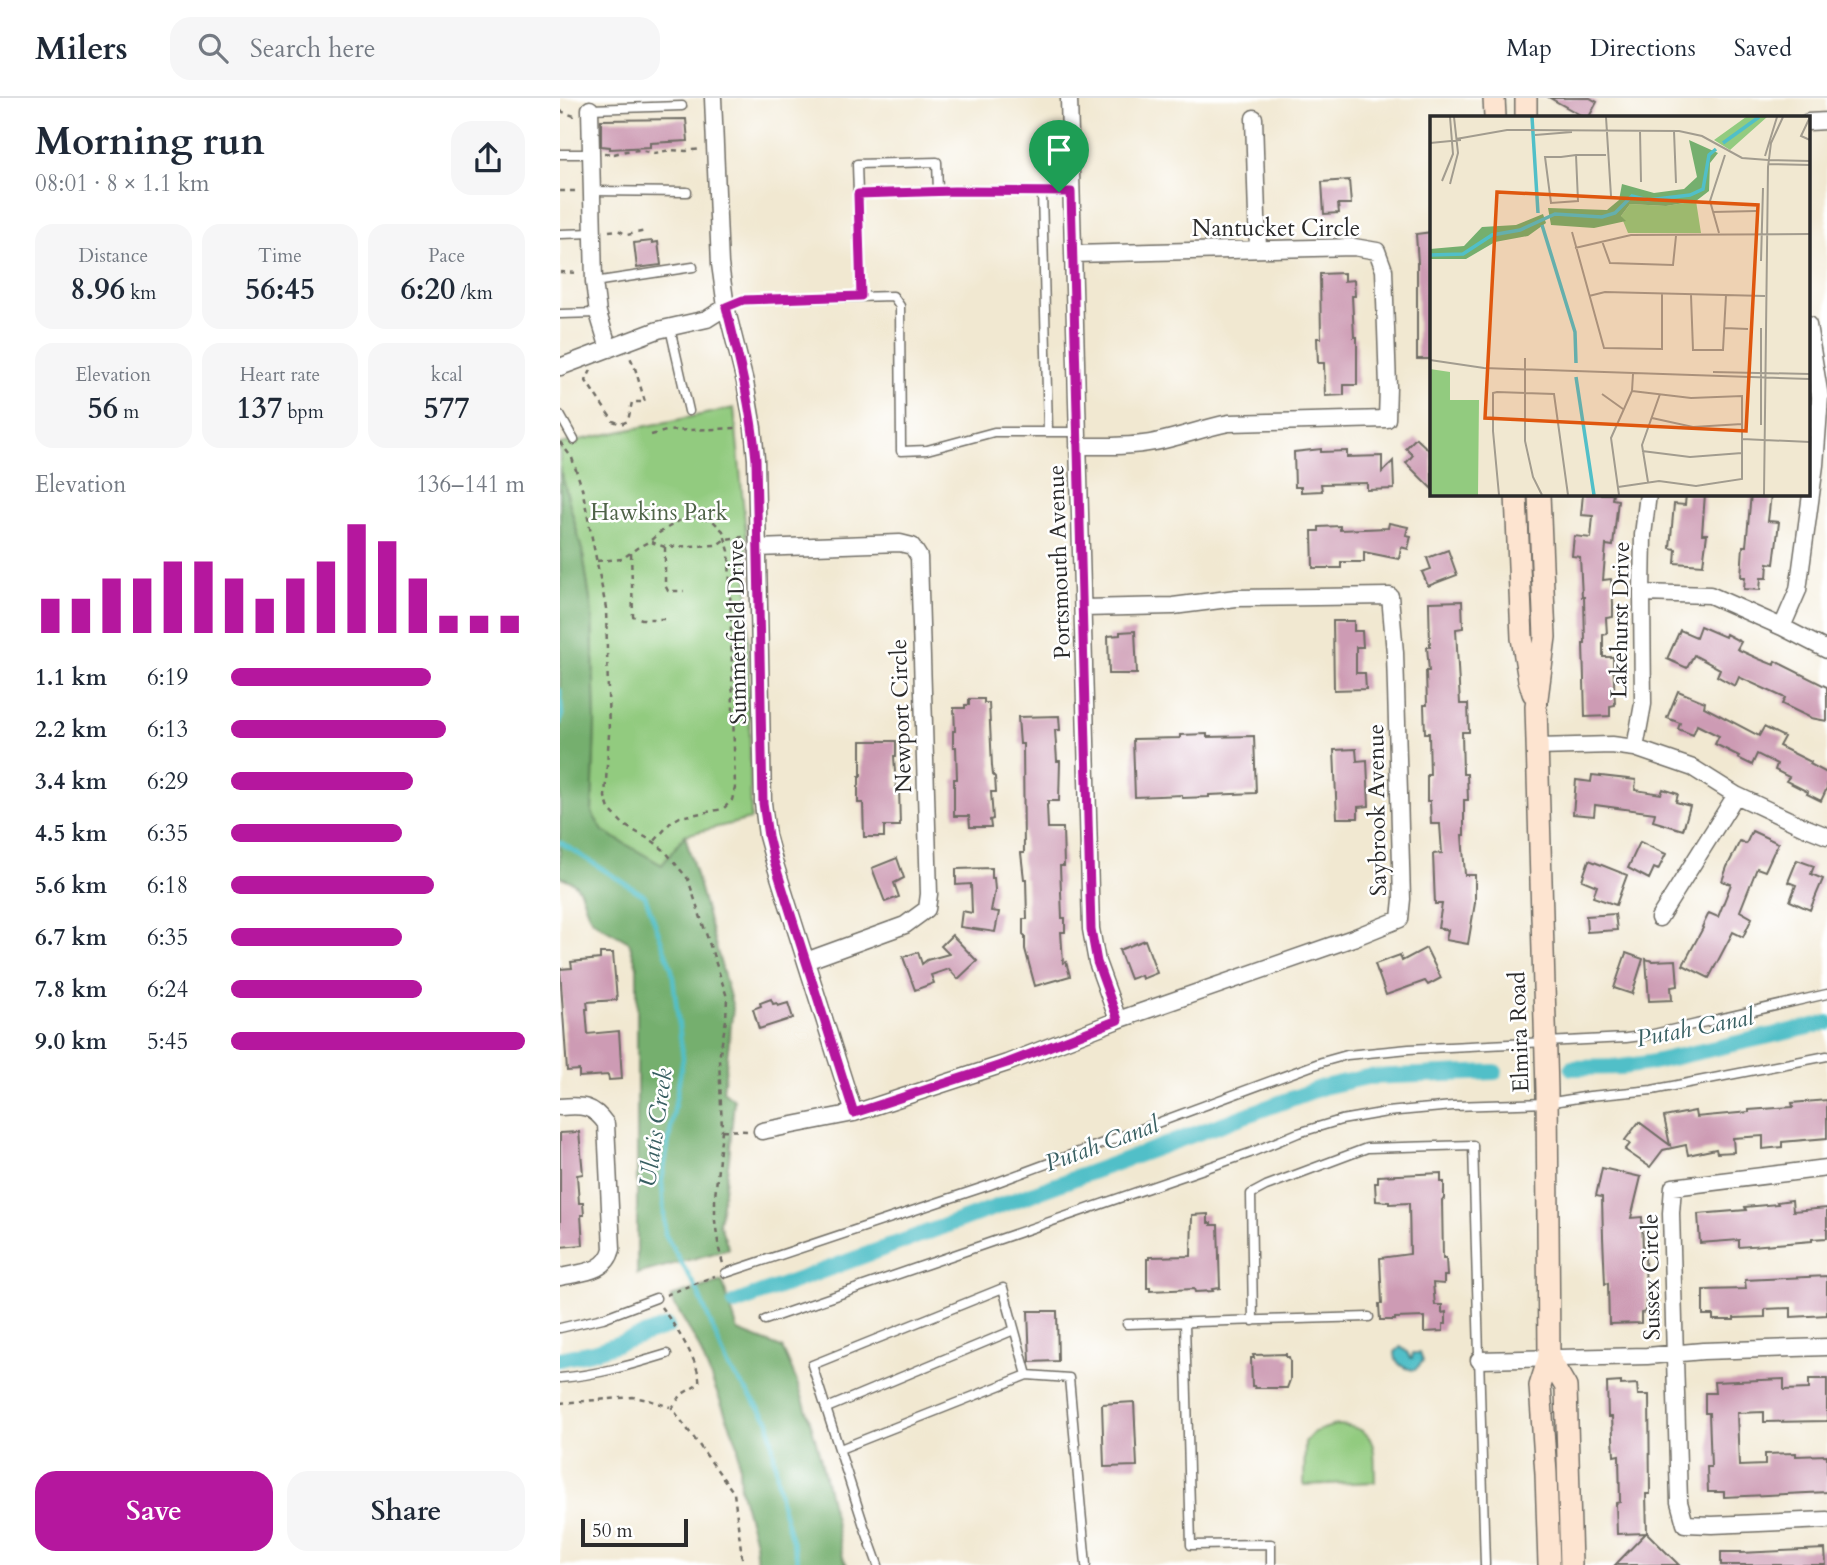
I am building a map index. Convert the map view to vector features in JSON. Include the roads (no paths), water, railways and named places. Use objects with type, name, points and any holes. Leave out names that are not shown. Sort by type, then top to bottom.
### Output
[{"type":"main road","points":[[1494,98],[1495,116]]},
{"type":"main road","points":[[1525,98],[1526,116]]},
{"type":"main road","name":"Elmira Road","points":[[1516,495],[1522,638],[1536,706]]},
{"type":"main road","name":"Elmira Road","points":[[1539,495],[1545,637],[1536,706],[1546,1043],[1549,1358],[1540,1386],[1549,1565]]},
{"type":"main road","name":"Elmira Road","points":[[1549,1358],[1566,1387],[1571,1565]]},
{"type":"street","name":"Summerfield Drive","points":[[713,98],[720,264],[726,307],[745,382],[756,459],[752,543],[763,803],[774,861],[854,1113]]},
{"type":"street","name":"Portsmouth Avenue","points":[[1069,98],[1091,929],[1097,962],[1118,1020]]},
{"type":"street","points":[[590,109],[594,278],[598,313],[616,346]]},
{"type":"street","points":[[1254,118],[1258,249]]},
{"type":"street","name":"Nantucket Circle","points":[[1073,254],[1354,247],[1377,251],[1384,270],[1388,387],[1387,418],[1228,423],[1132,445],[1078,439]]},
{"type":"street","points":[[560,367],[670,328],[707,319],[726,307]]},
{"type":"street","points":[[1782,627],[1798,590],[1815,465],[1820,397],[1810,337]]},
{"type":"street","name":"Lakehurst Drive","points":[[1635,748],[1643,704],[1643,535],[1648,495]]},
{"type":"street","name":"Newport Circle","points":[[752,543],[900,543],[912,546],[919,556],[929,894],[927,909],[905,925],[806,961]]},
{"type":"street","points":[[1642,593],[1710,595],[1827,650]]},
{"type":"street","name":"Saybrook Avenue","points":[[762,1131],[854,1113],[1007,1063],[1118,1020],[1400,919],[1402,899],[1394,628],[1390,596],[1236,598],[1173,606],[1083,608]]},
{"type":"street","points":[[1538,747],[1635,748],[1693,768],[1736,795],[1827,836]]},
{"type":"street","points":[[1659,918],[1736,795]]},
{"type":"street","points":[[560,1107],[590,1108],[598,1113],[606,1124],[612,1249],[607,1263],[600,1268],[560,1277]]},
{"type":"street","name":"Sussex Circle","points":[[1675,1353],[1671,1213],[1673,1187],[1827,1168]]},
{"type":"street","points":[[1479,1360],[1647,1356],[1827,1347]]},
{"type":"street","points":[[1675,1353],[1679,1502],[1685,1524],[1827,1520]]},
{"type":"lane","points":[[590,109],[682,106]]},
{"type":"lane","points":[[560,154],[590,153]]},
{"type":"lane","points":[[861,296],[857,164],[937,162],[938,191]]},
{"type":"lane","points":[[592,191],[687,192]]},
{"type":"lane","points":[[858,194],[938,191],[1071,192]]},
{"type":"lane","points":[[1042,192],[1048,431]]},
{"type":"lane","points":[[560,234],[593,233]]},
{"type":"lane","points":[[594,278],[660,273],[693,267]]},
{"type":"lane","points":[[726,307],[743,300],[893,296],[900,306],[901,451],[927,450],[994,432],[1048,431],[1078,439]]},
{"type":"lane","points":[[560,314],[598,313]]},
{"type":"lane","points":[[670,328],[689,411]]},
{"type":"lane","points":[[560,415],[574,440]]},
{"type":"lane","points":[[721,1275],[987,1186],[1347,1055],[1649,1035],[1827,993]]},
{"type":"lane","points":[[765,1320],[1341,1120],[1387,1112],[1453,1106],[1547,1103],[1652,1090],[1827,1056]]},
{"type":"lane","points":[[1253,1321],[1251,1194],[1367,1148],[1473,1145],[1485,1565]]},
{"type":"lane","points":[[878,1565],[813,1365],[1003,1288],[1027,1375]]},
{"type":"lane","points":[[560,1328],[603,1318],[661,1297]]},
{"type":"lane","points":[[1127,1324],[1369,1317]]},
{"type":"lane","points":[[1185,1323],[1191,1545],[1271,1544],[1272,1565]]},
{"type":"lane","points":[[827,1408],[1014,1330]]},
{"type":"lane","points":[[560,1378],[587,1376],[667,1354]]},
{"type":"lane","points":[[840,1449],[1027,1375],[1069,1378],[1086,1565]]},
{"type":"water","points":[[1401,1347],[1410,1358],[1413,1353],[1420,1353],[1423,1361],[1415,1370],[1398,1363],[1395,1352]]},
{"type":"waterway","name":"Ulatis Creek","points":[[560,690],[560,723]]},
{"type":"waterway","name":"Ulatis Creek","points":[[560,842],[645,896],[672,970],[683,1058],[662,1180],[665,1234],[698,1292],[728,1366],[769,1421],[781,1503],[799,1565]]},
{"type":"waterway","name":"Putah Canal","points":[[1572,1068],[1621,1067],[1649,1063],[1827,1023]]},
{"type":"waterway","name":"Putah Canal","points":[[735,1303],[1323,1087],[1367,1077],[1495,1072]]},
{"type":"waterway","name":"Putah Canal","points":[[560,1359],[596,1351],[667,1327]]},
{"type":"park label","name":"Hawkins Park","points":[[659,512]]}]
